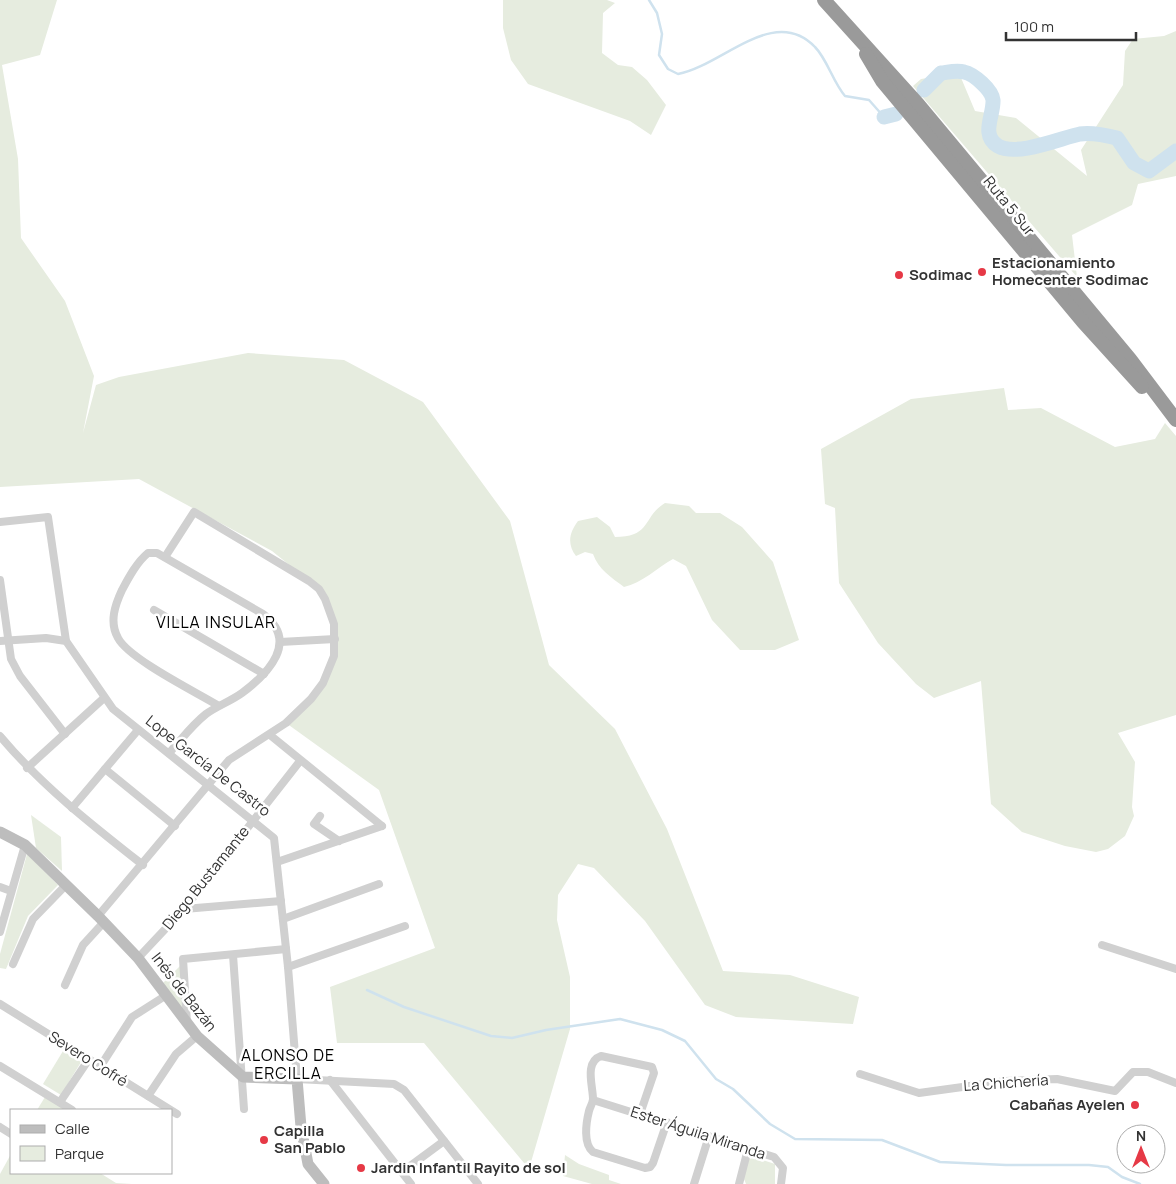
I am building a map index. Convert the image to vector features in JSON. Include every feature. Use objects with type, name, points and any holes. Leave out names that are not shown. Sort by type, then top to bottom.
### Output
[{"type":"highway","name":"Ruta 5 Sur","points":[[828,2],[852,32],[894,75],[1130,359],[1173,417]]},
{"type":"highway","name":"Ruta 5 Sur","points":[[852,32],[882,81],[1129,374],[1173,417]]},
{"type":"highway","points":[[1010,215],[1013,225],[1012,235]]},
{"type":"street","points":[[65,985],[83,945],[142,865],[230,760],[270,735],[305,705],[323,683],[334,656],[335,640],[330,612],[319,589],[309,581],[194,512],[165,557]]},
{"type":"street","points":[[0,522],[48,517],[66,641],[46,638],[4,641]]},
{"type":"street","points":[[169,753],[197,722],[219,706],[241,694],[264,674],[279,651],[280,642],[275,626],[263,614],[165,557],[157,553],[148,553],[139,562],[117,602],[114,625],[117,637],[133,654],[219,706]]},
{"type":"street","points":[[0,580],[4,641],[11,659],[20,676],[65,734]]},
{"type":"street","points":[[154,610],[264,674]]},
{"type":"street","points":[[280,642],[335,640]]},
{"type":"street","name":"Lope García De Castro","points":[[66,641],[104,698],[138,730],[274,838],[304,1147],[308,1164],[321,1180]]},
{"type":"street","points":[[27,768],[104,698]]},
{"type":"street","points":[[72,808],[138,730]]},
{"type":"street","points":[[270,735],[382,826],[277,862]]},
{"type":"street","points":[[0,736],[27,768],[72,808],[142,865]]},
{"type":"street","name":"Diego Bustamante","points":[[138,958],[184,909],[300,761]]},
{"type":"street","points":[[105,769],[175,826]]},
{"type":"street","points":[[320,816],[314,824],[339,841]]},
{"type":"street","name":"Inés de Bazán","points":[[0,832],[28,848],[101,919],[138,958],[197,1036],[243,1078]]},
{"type":"street","points":[[0,932],[11,891],[28,848]]},
{"type":"street","points":[[283,919],[379,884]]},
{"type":"street","points":[[13,964],[32,919],[66,885]]},
{"type":"street","points":[[0,887],[11,891]]},
{"type":"street","points":[[184,909],[281,901]]},
{"type":"street","points":[[288,967],[405,926]]},
{"type":"street","points":[[1102,945],[1176,969]]},
{"type":"street","points":[[187,1024],[183,959],[286,949]]},
{"type":"street","points":[[233,955],[244,1109]]},
{"type":"street","points":[[100,1067],[132,1017],[165,996]]},
{"type":"street","name":"Severo Cofré","points":[[0,1004],[148,1096],[165,1109]]},
{"type":"street","points":[[148,1096],[176,1054],[197,1036]]},
{"type":"street","points":[[640,1114],[654,1072],[652,1067],[600,1056],[595,1058],[591,1065],[593,1100],[588,1117],[587,1143],[593,1152],[644,1168],[650,1167],[653,1164],[667,1122]]},
{"type":"street","points":[[60,1102],[88,1060]]},
{"type":"street","points":[[0,1066],[70,1109]]},
{"type":"street","name":"La Chichería","points":[[860,1074],[919,1093],[1006,1081],[1057,1079],[1115,1091],[1133,1072],[1148,1072],[1176,1083]]},
{"type":"street","points":[[243,1078],[394,1084],[404,1090],[478,1184]]},
{"type":"street","points":[[330,1080],[411,1184]]},
{"type":"street","name":"Ester Águila Miranda","points":[[593,1100],[667,1122],[778,1160],[783,1168],[781,1184]]},
{"type":"street","name":"Severo Cofré","points":[[172,1112],[177,1114]]},
{"type":"street","points":[[694,1184],[709,1136]]},
{"type":"street","points":[[402,1172],[444,1141]]},
{"type":"street","points":[[739,1184],[748,1149]]},
{"type":"green space","points":[[0,0],[57,0],[40,55],[2,65],[18,159],[21,238],[65,301],[94,376],[83,433],[96,385],[119,377],[248,353],[344,360],[423,402],[510,521],[549,665],[615,729],[667,829],[723,971],[790,975],[859,997],[853,1024],[736,1017],[705,1005],[645,921],[594,868],[578,864],[558,895],[557,920],[570,977],[570,1029],[529,1169],[424,1043],[337,1043],[330,987],[435,948],[379,790],[286,723],[311,699],[334,656],[335,634],[319,589],[272,551],[139,479],[0,487]]},
{"type":"green space","points":[[503,0],[607,0],[615,3],[603,13],[602,53],[618,65],[632,67],[647,80],[666,105],[651,135],[630,121],[528,84],[511,60],[503,28]]},
{"type":"green space","points":[[1176,31],[1176,176],[1138,184],[1132,205],[1072,235],[1077,277],[913,86],[921,79],[959,73],[975,111],[1016,118],[1087,176],[1081,150],[1123,85],[1125,51],[1133,39],[1164,36]]},
{"type":"green space","points":[[1004,388],[1008,410],[1041,408],[1115,447],[1155,439],[1165,423],[1176,436],[1176,715],[1118,733],[1135,762],[1132,807],[1134,816],[1125,836],[1108,849],[1096,852],[1065,846],[1022,832],[991,804],[981,681],[934,698],[916,684],[878,643],[839,583],[835,508],[825,504],[821,449],[911,399]]},
{"type":"green space","points":[[665,503],[689,506],[696,513],[720,513],[742,527],[773,562],[799,640],[775,650],[740,650],[712,620],[686,566],[673,559],[643,579],[624,587],[602,569],[593,554],[585,552],[576,556],[573,552],[570,538],[578,521],[597,517],[610,527],[615,537],[627,536],[641,530],[658,508]]},
{"type":"green space","points":[[31,815],[61,837],[62,871],[36,848]]},
{"type":"green space","points":[[27,854],[58,885],[28,916],[6,969],[0,968],[0,954]]},
{"type":"green space","points":[[181,965],[184,1015],[161,985]]},
{"type":"green space","points":[[63,1051],[81,1062],[61,1095],[43,1084]]},
{"type":"green space","points":[[45,1097],[66,1109],[38,1109]]},
{"type":"green space","points":[[565,1155],[579,1164],[609,1175],[609,1180],[621,1184],[592,1184],[563,1176]]},
{"type":"green space","points":[[10,1156],[10,1174],[102,1174],[116,1183],[132,1184],[0,1184],[0,1174]]},
{"type":"green space","points":[[754,1157],[775,1164],[775,1184],[746,1184],[744,1179],[747,1160]]},
{"type":"waterway","points":[[649,0],[657,13],[662,34],[659,55],[668,69],[678,74],[695,69],[748,41],[765,35],[782,32],[799,35],[819,52],[845,96],[869,100],[884,117]]},
{"type":"waterway","points":[[924,90],[941,73],[961,71],[977,79],[986,87],[993,100],[989,124],[990,136],[998,146],[1006,149],[1039,146],[1080,134],[1098,134],[1117,138],[1134,163],[1149,171],[1176,151]]},
{"type":"waterway","points":[[884,117],[896,114]]},
{"type":"waterway","points":[[367,990],[404,1007],[491,1036],[512,1038],[546,1030],[620,1019],[662,1030],[685,1041],[716,1079],[733,1089],[770,1124],[795,1139],[882,1140],[940,1162],[1108,1167],[1122,1177],[1140,1184]]},
{"type":"place","name":"Estacionamiento Homecenter Sodimac","points":[[982,272]]},
{"type":"place","name":"Sodimac","points":[[899,275]]},
{"type":"place","name":"Cabañas Ayelen","points":[[1135,1105]]},
{"type":"place","name":"Capilla San Pablo","points":[[264,1140]]},
{"type":"place","name":"Jardin Infantil Rayito de sol","points":[[361,1168]]},
{"type":"district","name":"VILLA INSULAR","points":[[216,622]]},
{"type":"district","name":"ALONSO DE ERCILLA","points":[[288,1064]]}]
